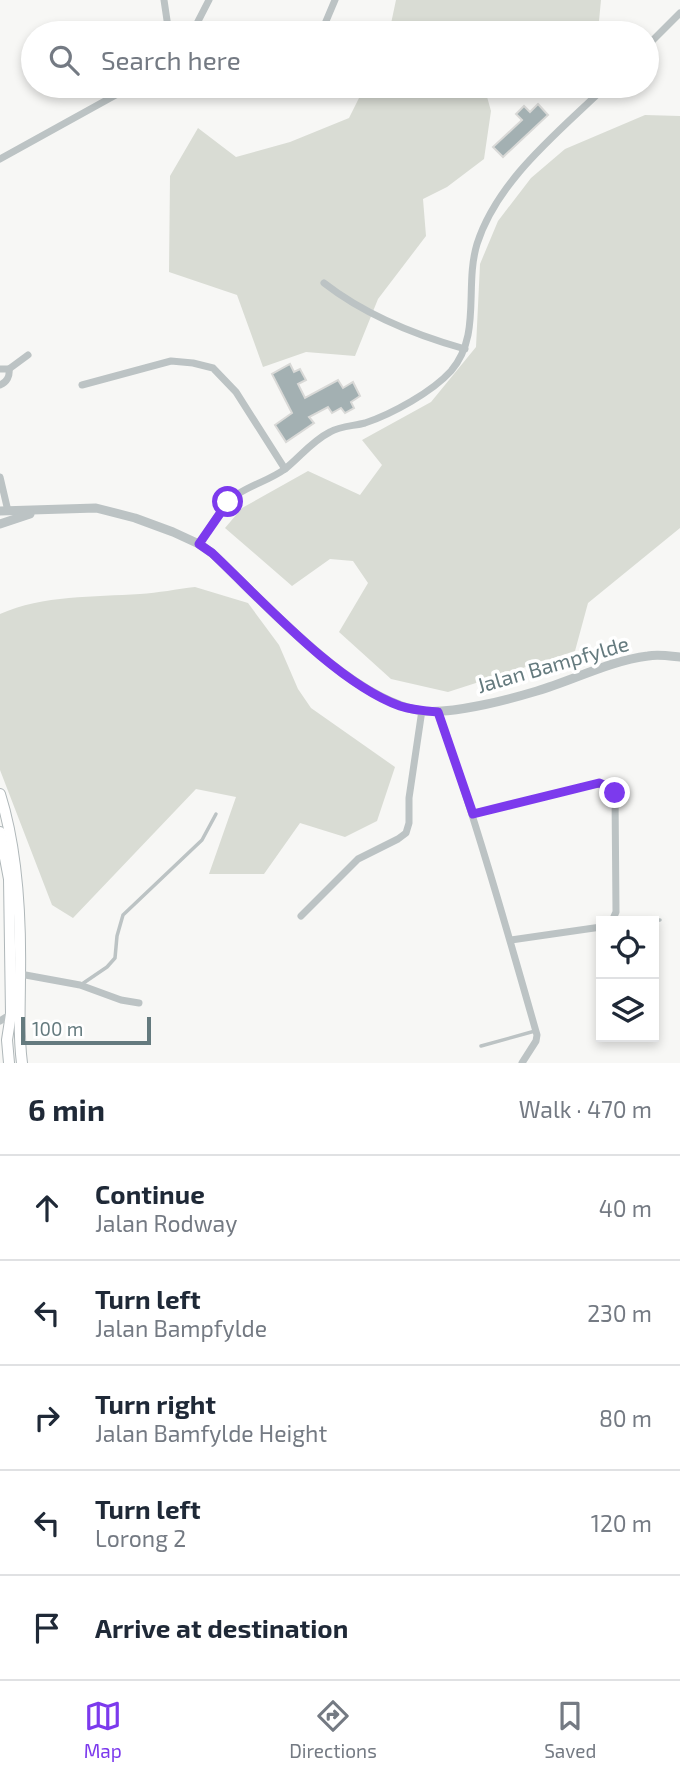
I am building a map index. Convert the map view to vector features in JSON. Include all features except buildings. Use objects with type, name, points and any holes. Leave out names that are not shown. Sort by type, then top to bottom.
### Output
[{"type":"main road","points":[[0,794],[15,856],[22,1063]]},
{"type":"main road","points":[[0,832],[9,879],[9,1063]]},
{"type":"street","points":[[164,0],[167,21]]},
{"type":"street","points":[[198,21],[209,0]]},
{"type":"street","points":[[326,21],[335,0]]},
{"type":"street","points":[[659,34],[680,13]]},
{"type":"street","points":[[0,159],[110,98]]},
{"type":"street","points":[[199,544],[228,502],[237,494],[285,469],[332,430],[384,416],[424,393],[449,373],[465,349],[471,322],[470,287],[477,246],[496,203],[523,167],[594,98]]},
{"type":"street","points":[[324,283],[345,300],[372,313],[420,335],[465,349]]},
{"type":"street","points":[[0,369],[9,369],[29,355]]},
{"type":"street","points":[[82,385],[170,361],[213,368],[236,392],[285,469]]},
{"type":"street","points":[[0,385],[7,379],[9,369]]},
{"type":"street","points":[[0,477],[4,511]]},
{"type":"street","name":"Jalan Bampfylde","points":[[4,511],[96,508],[135,518],[199,544],[212,553],[298,635],[358,683],[402,707],[438,712],[536,691],[651,655],[680,657]]},
{"type":"street","name":"Jalan Bampfylde","points":[[0,524],[38,511]]},
{"type":"street","points":[[301,916],[358,859],[406,833],[422,710]]},
{"type":"street","points":[[438,712],[473,814],[535,1031],[536,1041],[522,1063]]},
{"type":"street","points":[[473,814],[599,783],[611,788],[615,793],[614,916]]},
{"type":"street","points":[[511,940],[596,928]]},
{"type":"street","points":[[20,974],[80,985],[121,1000],[139,1003]]},
{"type":"street","points":[[0,1021],[11,1014]]},
{"type":"lane","points":[[80,985],[107,967],[115,958],[123,915],[202,840],[216,814]]},
{"type":"lane","points":[[481,1046],[535,1031]]},
{"type":"shaded area","points":[[396,0],[601,0],[599,21],[392,21]]},
{"type":"shaded area","points":[[359,98],[487,98],[491,111],[484,159],[447,187],[423,199],[426,236],[378,299],[355,356],[306,352],[263,367],[237,295],[169,272],[170,176],[198,128],[236,157],[290,142],[349,118]]},
{"type":"shaded area","points":[[645,115],[680,116],[680,528],[588,603],[575,651],[448,692],[391,679],[339,632],[368,583],[353,561],[330,559],[292,586],[225,528],[242,508],[308,471],[360,495],[382,465],[362,440],[431,402],[476,347],[480,264],[498,221],[531,178],[565,149]]},
{"type":"shaded area","points":[[195,587],[248,603],[279,645],[298,689],[311,708],[395,767],[377,821],[345,837],[300,823],[264,874],[209,874],[236,797],[196,789],[73,918],[52,905],[0,770],[0,614],[51,600]]},
{"type":"route","points":[[228,502],[199,544],[212,553],[298,635],[358,683],[402,707],[438,712],[473,814],[599,783],[611,788],[615,793]]}]
